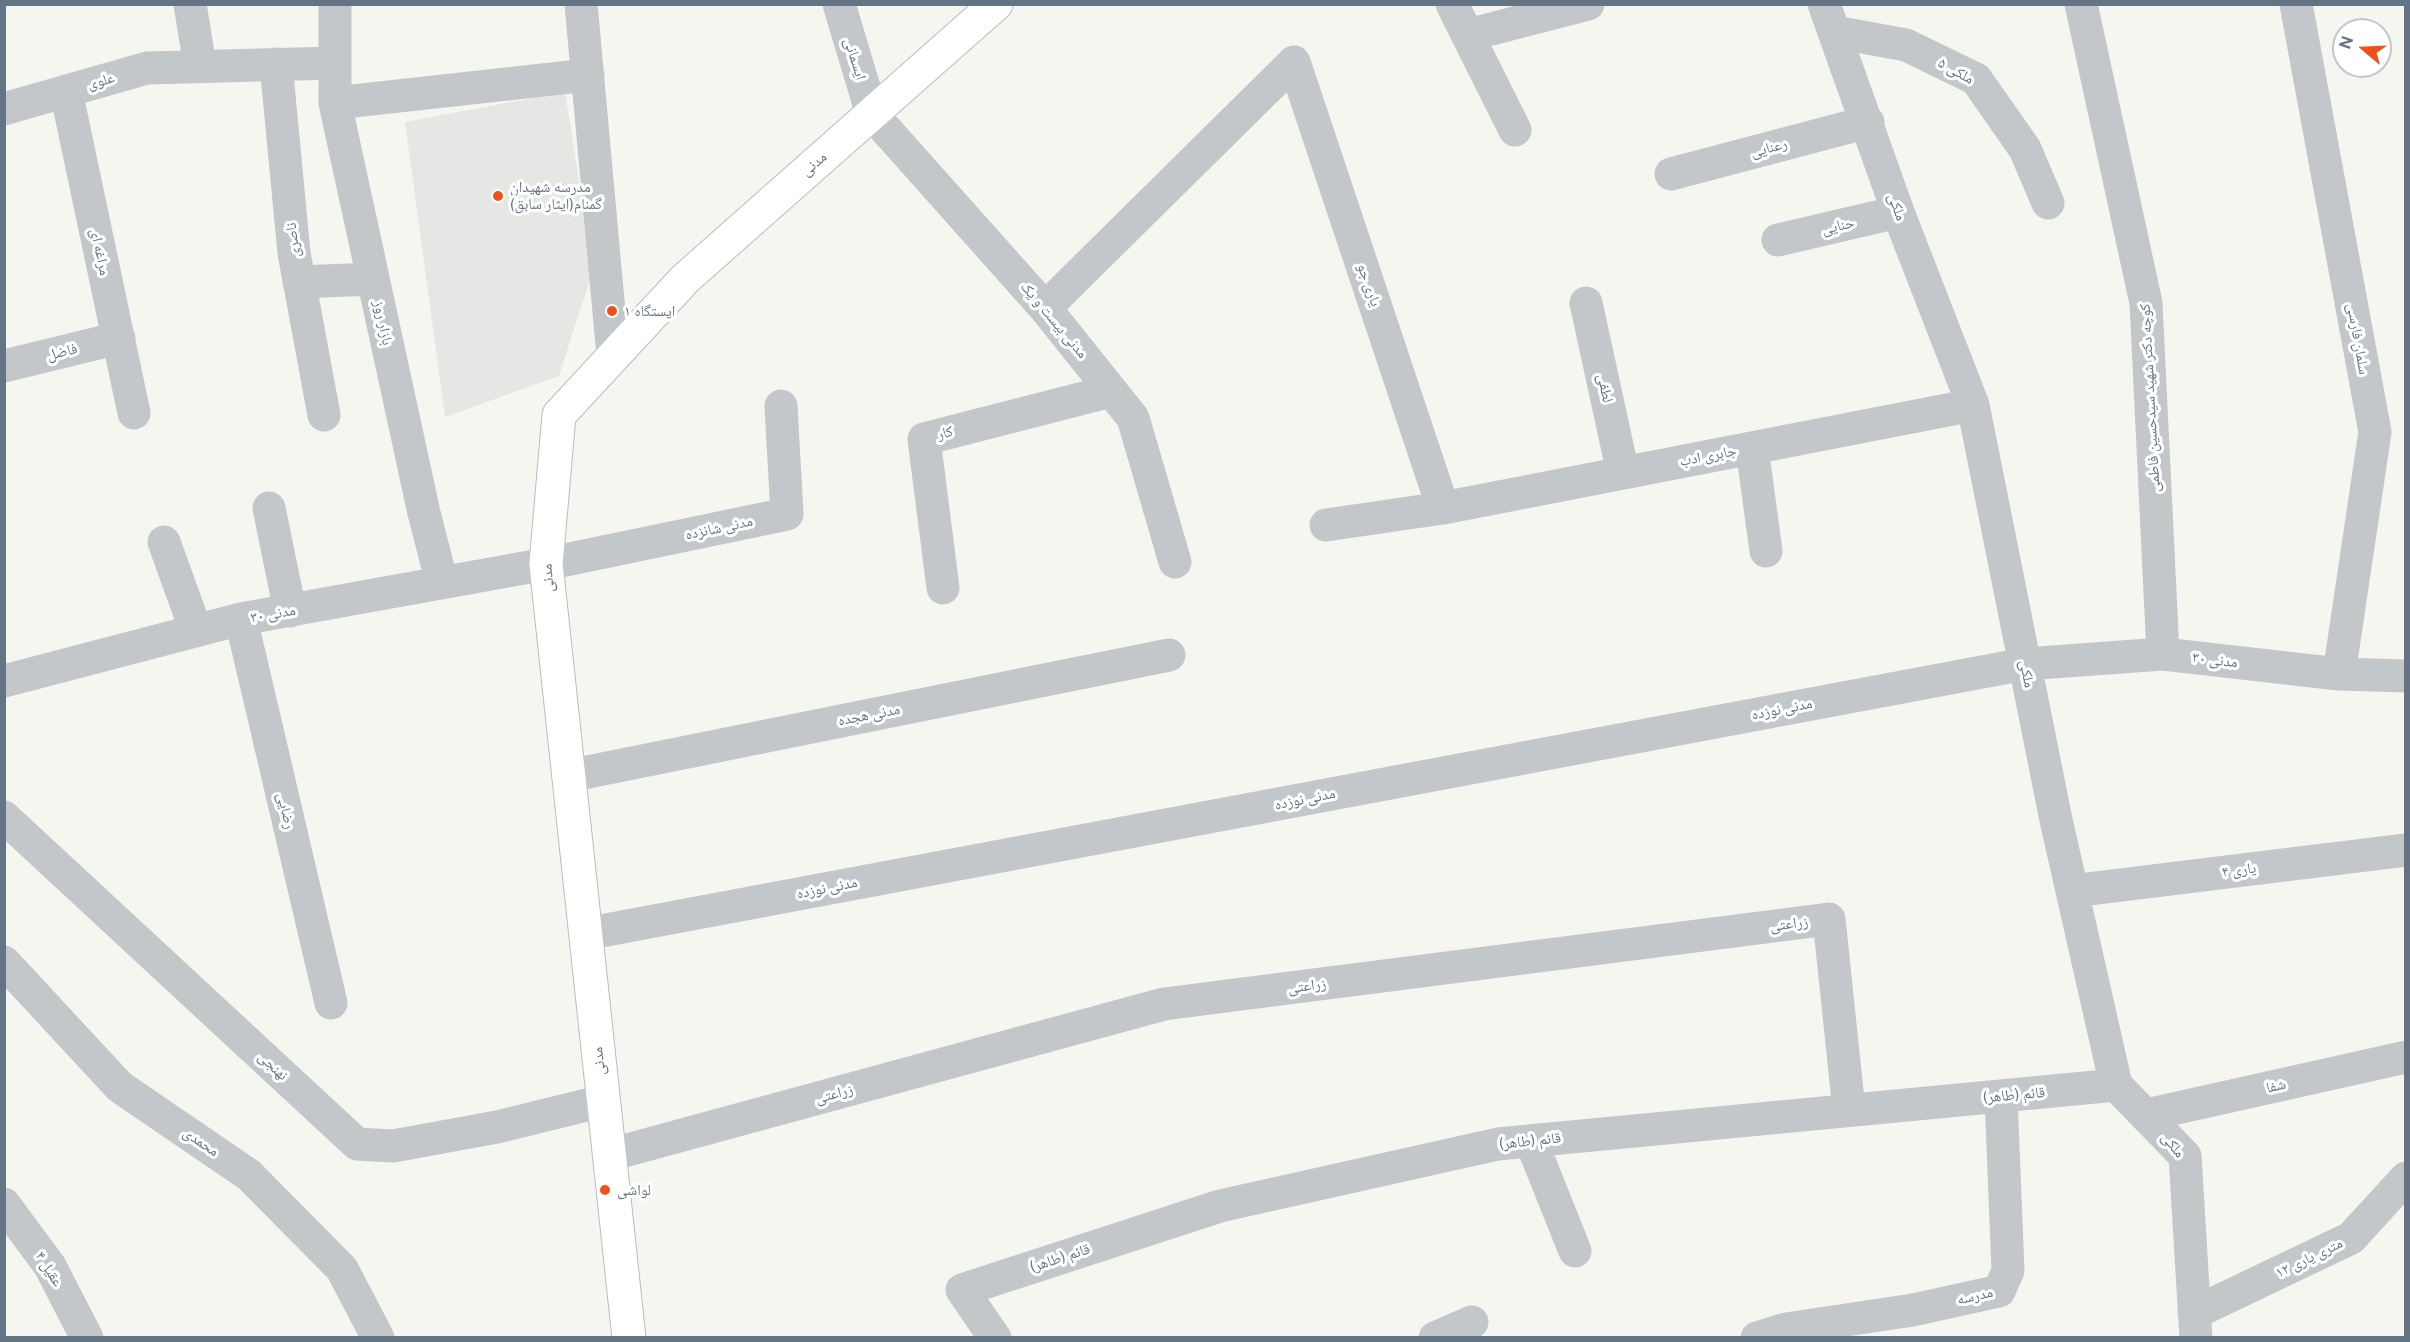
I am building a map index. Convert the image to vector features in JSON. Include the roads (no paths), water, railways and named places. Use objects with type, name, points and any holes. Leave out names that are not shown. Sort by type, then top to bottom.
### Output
[{"type":"main road","name":"مدنی","points":[[628,1338],[546,564],[560,415],[685,279],[996,4]]},
{"type":"street","points":[[190,4],[200,66]]},
{"type":"street","name":"بازار روز","points":[[334,4],[335,103],[424,513],[442,583]]},
{"type":"street","points":[[581,4],[614,356]]},
{"type":"street","name":"ایسمانی","points":[[839,4],[872,114]]},
{"type":"street","points":[[1452,4],[1515,130]]},
{"type":"street","points":[[1468,35],[1588,4]]},
{"type":"street","name":"کوچه دکتر شهید سیدحسین فاطمی","points":[[2081,4],[2146,303],[2163,654]]},
{"type":"street","name":"سلمان فارسی","points":[[2296,4],[2375,432],[2339,675]]},
{"type":"street","name":"ملکی","points":[[1829,18],[1868,122],[1898,212],[1973,405],[2072,891],[2116,1085],[2186,1156],[2195,1325]]},
{"type":"street","name":"ملکی ۵","points":[[1829,18],[1906,45],[1976,79],[2025,149],[2048,203]]},
{"type":"street","name":"یاری جو","points":[[1045,308],[1294,62],[1443,508]]},
{"type":"street","name":"علوی","points":[[4,109],[147,68],[335,63]]},
{"type":"street","name":"ناصری","points":[[276,64],[294,253],[324,415]]},
{"type":"street","points":[[335,103],[588,75]]},
{"type":"street","name":"مراغه ای","points":[[66,91],[134,413]]},
{"type":"street","name":"مدنی بیست و یک","points":[[872,114],[1045,308],[1133,418],[1175,562]]},
{"type":"street","name":"رعنایی","points":[[1671,174],[1868,122]]},
{"type":"street","name":"حنایی","points":[[1778,240],[1898,212]]},
{"type":"street","points":[[299,282],[373,279]]},
{"type":"street","name":"لطفی","points":[[1586,303],[1623,473]]},
{"type":"street","name":"فاضل","points":[[4,366],[118,338]]},
{"type":"street","name":"کار","points":[[943,588],[924,439],[1111,391]]},
{"type":"street","name":"جابری ادب","points":[[1326,525],[1443,508],[1973,405]]},
{"type":"street","name":"مدنی شانزده","points":[[546,564],[787,514],[781,406]]},
{"type":"street","points":[[1752,448],[1766,551]]},
{"type":"street","points":[[268,508],[290,611]]},
{"type":"street","points":[[164,542],[196,631]]},
{"type":"street","name":"مدنی ۳۰","points":[[4,681],[241,619],[546,564]]},
{"type":"street","name":"رضایی","points":[[241,619],[331,1003]]},
{"type":"street","name":"مدنی ۳۰","points":[[2025,664],[2163,654],[2339,675],[2406,676]]},
{"type":"street","name":"مدنی هجده","points":[[568,776],[1169,655]]},
{"type":"street","name":"مدنی نوزده","points":[[585,934],[2025,664]]},
{"type":"street","name":"نهنجی","points":[[4,818],[357,1144],[393,1146],[405,1144],[497,1127],[603,1101]]},
{"type":"street","name":"یاری ۴","points":[[2072,891],[2406,850]]},
{"type":"street","name":"زراعتی","points":[[609,1155],[1164,1004],[1829,919],[1849,1110]]},
{"type":"street","name":"محمدی","points":[[4,962],[120,1087],[249,1174],[342,1269],[378,1338]]},
{"type":"street","name":"شفا","points":[[2146,1115],[2406,1057]]},
{"type":"street","name":"قائم (طاهر)","points":[[995,1338],[963,1290],[1220,1206],[1498,1144],[2116,1085]]},
{"type":"street","name":"مدرسه","points":[[1757,1338],[1786,1329],[1913,1310],[1999,1291],[2008,1271],[2001,1096]]},
{"type":"street","points":[[1531,1141],[1575,1251]]},
{"type":"street","name":"۱۲ متری یاری","points":[[2195,1325],[2351,1238],[2406,1178]]},
{"type":"street","name":"عقیل ۴","points":[[4,1204],[50,1266],[87,1338]]},
{"type":"street","points":[[1435,1338],[1472,1322]]},
{"type":"place","name":"مدرسه شهیدان گمنام(ایثار سابق)","points":[[498,196]]},
{"type":"place","name":"ایستگاه ۱","points":[[612,311]]},
{"type":"place","name":"لواشی","points":[[605,1190]]}]
